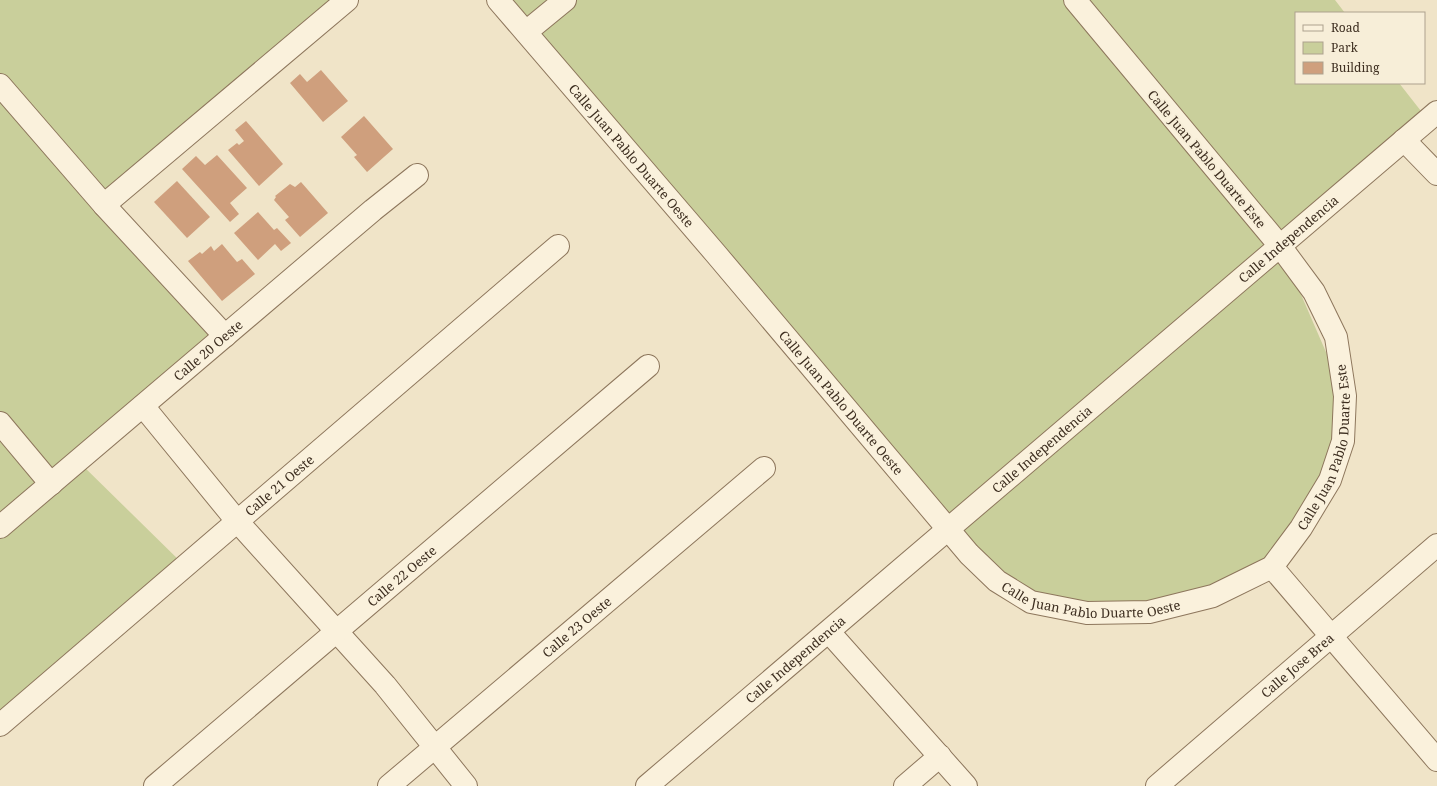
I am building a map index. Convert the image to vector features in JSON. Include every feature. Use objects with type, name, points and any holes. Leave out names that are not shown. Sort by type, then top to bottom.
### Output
[{"type":"street","points":[[104,205],[347,0]]},
{"type":"street","name":"Calle Juan Pablo Duarte Oeste","points":[[498,0],[970,554],[997,581],[1031,602],[1087,613],[1149,612],[1213,596],[1272,567]]},
{"type":"street","points":[[526,32],[565,0]]},
{"type":"street","name":"Calle Juan Pablo Duarte Este","points":[[1075,0],[1280,246],[1314,292],[1336,336],[1345,396],[1343,440],[1330,480],[1301,528],[1272,567]]},
{"type":"street","points":[[0,85],[104,205],[225,336]]},
{"type":"street","name":"Calle Independencia","points":[[647,786],[1437,112]]},
{"type":"street","points":[[1404,140],[1437,174]]},
{"type":"street","name":"Calle 20 Oeste","points":[[0,527],[373,210],[417,175]]},
{"type":"street","name":"Calle 21 Oeste","points":[[0,725],[558,246]]},
{"type":"street","name":"Calle 22 Oeste","points":[[155,786],[648,366]]},
{"type":"street","points":[[143,406],[237,521],[385,685],[466,786]]},
{"type":"street","points":[[0,423],[51,484]]},
{"type":"street","name":"Calle 23 Oeste","points":[[389,786],[764,468]]},
{"type":"street","name":"Calle Jose Brea","points":[[1166,783],[1437,545]]},
{"type":"street","points":[[1272,567],[1437,760]]},
{"type":"street","points":[[828,632],[966,786]]},
{"type":"street","points":[[905,786],[940,756]]},
{"type":"green space","points":[[0,0],[347,0],[104,205],[225,336],[78,461],[185,566],[0,732]]},
{"type":"green space","points":[[499,0],[1335,0],[1344,12],[1295,12],[1295,84],[1400,84],[1428,120],[1280,246],[1345,396],[1343,441],[1272,567],[1213,596],[1087,613],[997,581]]},
{"type":"building","points":[[321,70],[348,101],[323,122],[290,83],[300,74],[307,82]]},
{"type":"building","points":[[364,116],[393,149],[367,172],[354,157],[357,155],[341,137]]},
{"type":"building","points":[[246,121],[283,164],[259,186],[228,150],[237,143],[239,145],[244,141],[235,130]]},
{"type":"building","points":[[217,155],[247,188],[230,203],[239,214],[230,222],[182,169],[196,156],[205,165]]},
{"type":"building","points":[[177,181],[210,217],[187,238],[154,202]]},
{"type":"building","points":[[301,182],[328,213],[300,237],[285,220],[289,217],[274,200],[276,197],[275,196],[290,184],[295,187]]},
{"type":"building","points":[[258,212],[274,230],[277,228],[291,243],[281,251],[275,244],[258,260],[234,233]]},
{"type":"building","points":[[222,244],[237,262],[242,259],[255,274],[222,301],[188,261],[200,252],[202,254],[211,246],[214,251]]}]
